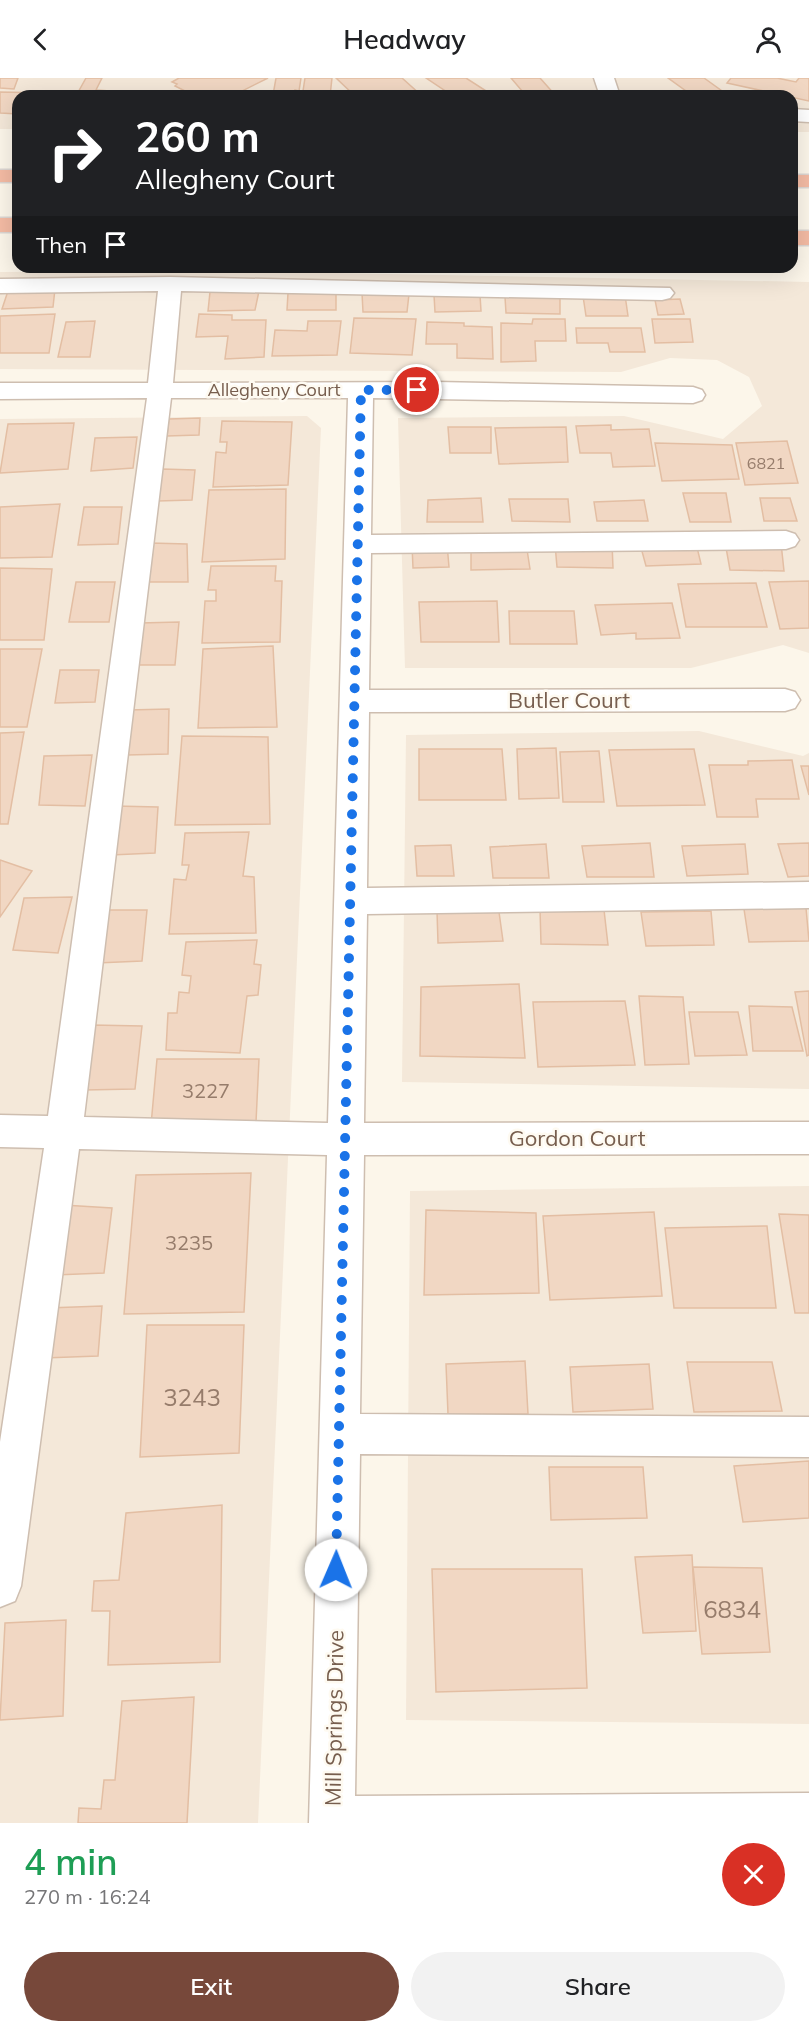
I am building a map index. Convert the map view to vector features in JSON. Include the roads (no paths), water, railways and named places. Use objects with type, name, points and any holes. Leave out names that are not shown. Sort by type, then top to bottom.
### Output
[{"type":"street","points":[[0,1586],[64,1131],[160,391],[170,284]]},
{"type":"street","points":[[0,286],[170,284],[662,293]]},
{"type":"street","name":"Allegheny Court","points":[[0,391],[361,390],[693,395]]},
{"type":"street","name":"Mill Springs Drive","points":[[332,1821],[338,1434],[361,390]]},
{"type":"street","points":[[357,544],[786,540]]},
{"type":"street","name":"Butler Court","points":[[353,700],[785,700]]},
{"type":"street","points":[[349,902],[809,895]]},
{"type":"street","name":"Gordon Court","points":[[0,1131],[344,1139],[809,1138]]},
{"type":"street","points":[[338,1434],[809,1437]]},
{"type":"street","points":[[332,1821],[809,1816]]}]
